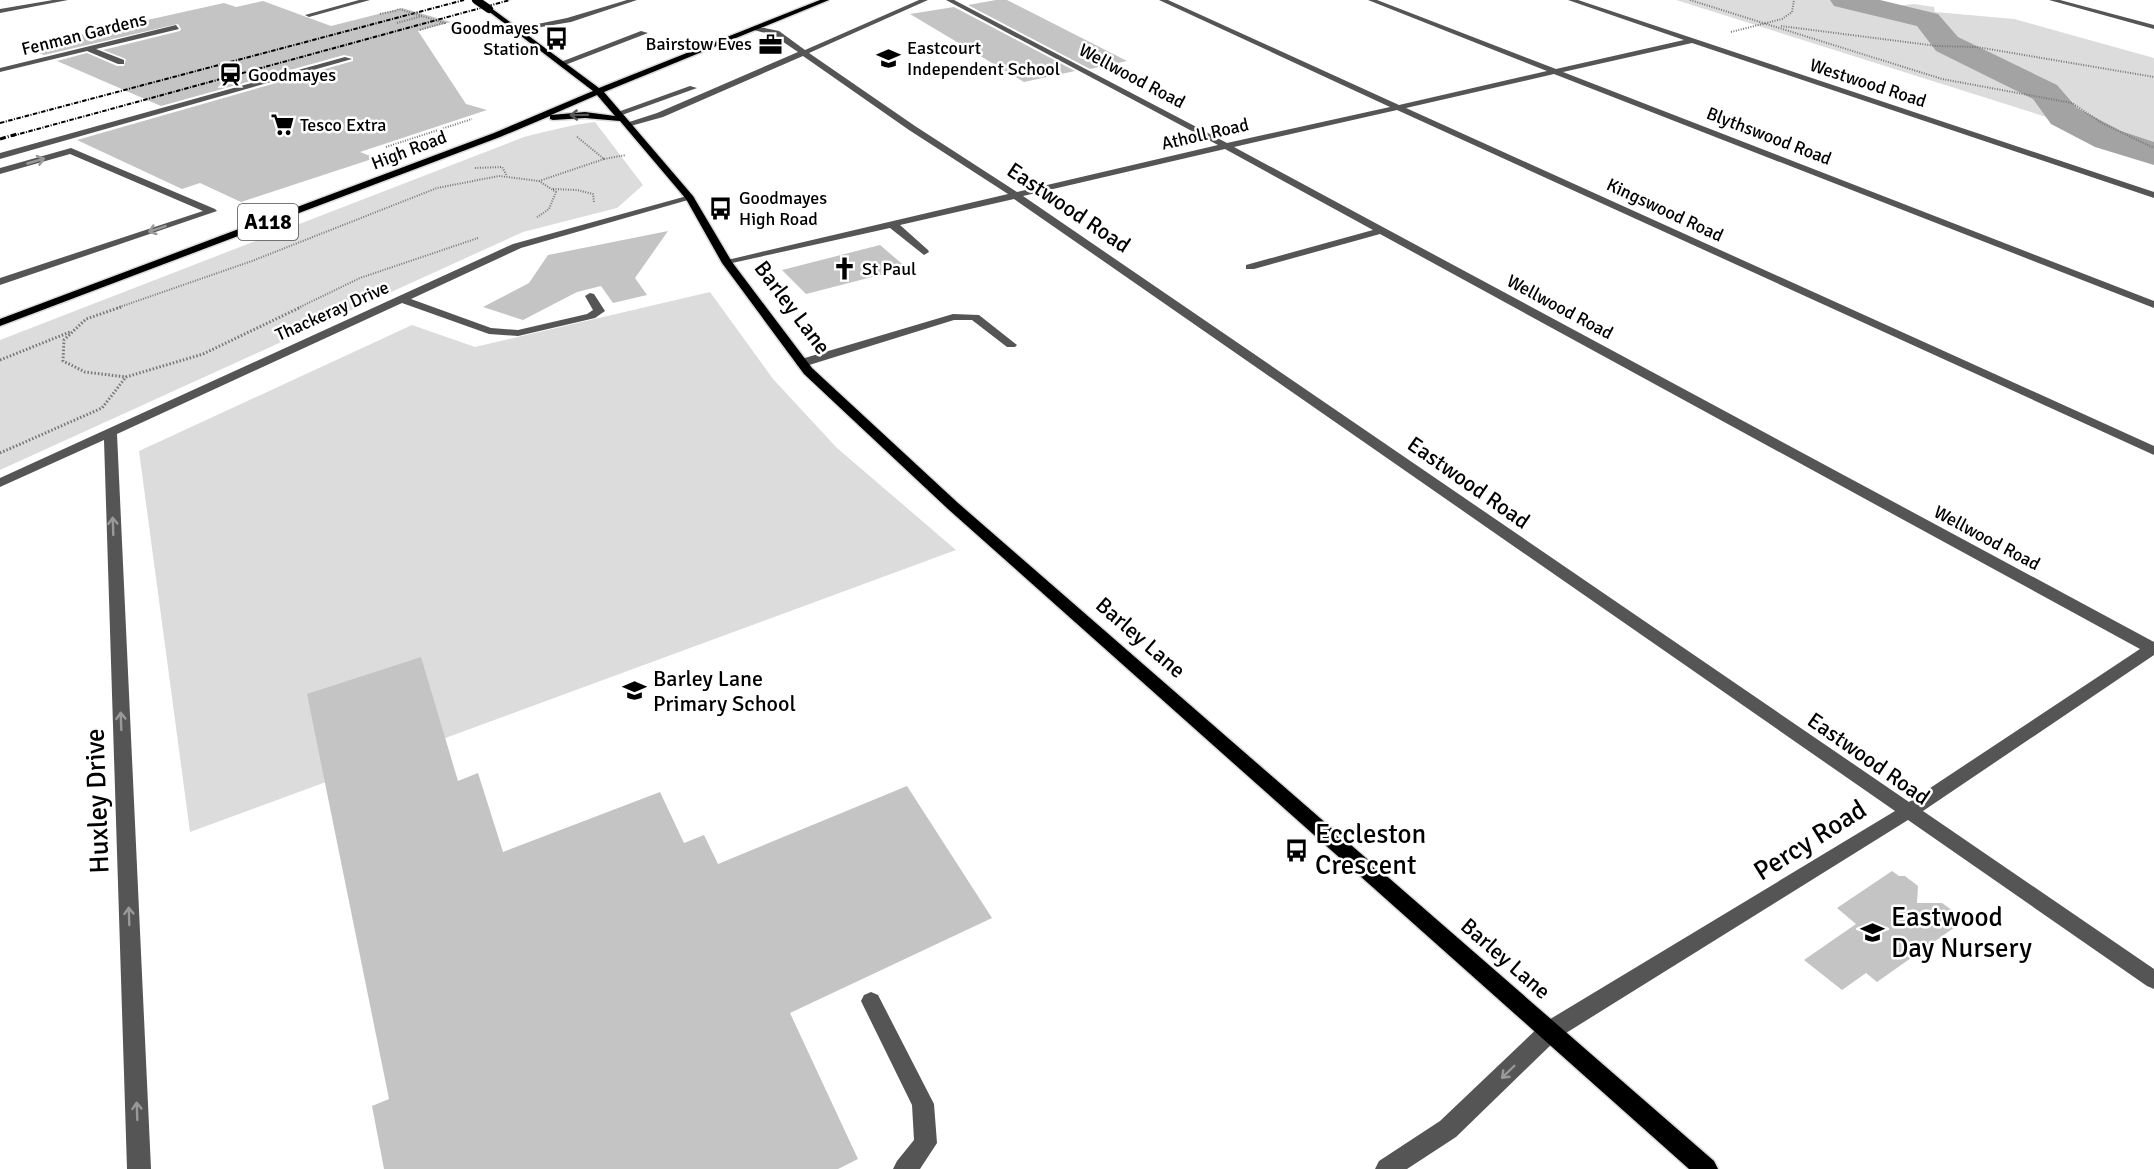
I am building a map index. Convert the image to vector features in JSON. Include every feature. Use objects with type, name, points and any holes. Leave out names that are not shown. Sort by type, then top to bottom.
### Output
[{"type":"main road","name":"Barley Lane","points":[[476,0],[599,92],[690,198],[727,262],[802,363],[953,506],[1706,1169]]},
{"type":"main road","name":"High Road","points":[[0,323],[535,119],[826,0]]},
{"type":"main road","points":[[535,119],[585,115],[623,119]]},
{"type":"street","points":[[0,11],[65,0]]},
{"type":"street","points":[[309,15],[367,0]]},
{"type":"street","points":[[517,29],[579,17],[634,0]]},
{"type":"street","points":[[623,119],[660,115],[925,0]]},
{"type":"street","name":"Wellwood Road","points":[[949,0],[1226,146],[2153,648]]},
{"type":"street","name":"Kingswood Road","points":[[1162,0],[2154,451]]},
{"type":"street","name":"Blythswood Road","points":[[1371,0],[2154,305]]},
{"type":"street","name":"Westwood Road","points":[[1571,0],[2154,195]]},
{"type":"street","points":[[2052,0],[2154,27]]},
{"type":"street","name":"Fenman Gardens","points":[[0,70],[176,27]]},
{"type":"street","name":"Eastwood Road","points":[[757,28],[776,33],[912,128],[1015,195],[2154,980]]},
{"type":"street","points":[[562,63],[644,33]]},
{"type":"street","name":"Atholl Road","points":[[727,262],[1398,106],[1691,41]]},
{"type":"street","points":[[87,48],[121,62]]},
{"type":"street","points":[[0,156],[348,59]]},
{"type":"street","points":[[623,119],[693,88]]},
{"type":"street","points":[[0,171],[71,151],[212,211],[0,282]]},
{"type":"street","name":"Thackeray Drive","points":[[0,483],[525,243],[690,198]]},
{"type":"street","points":[[892,224],[924,252]]},
{"type":"street","points":[[1250,267],[1382,230]]},
{"type":"street","points":[[400,299],[489,331],[518,333],[591,316],[599,311],[590,296]]},
{"type":"street","points":[[802,363],[953,317],[975,317],[1011,345]]},
{"type":"street","name":"Huxley Drive","points":[[110,432],[139,1169]]},
{"type":"street","name":"Percy Road","points":[[1550,1032],[1909,811],[2153,648]]},
{"type":"street","points":[[871,1001],[923,1104],[926,1143],[905,1169]]},
{"type":"street","points":[[1387,1169],[1448,1129],[1550,1032]]},
{"type":"path","points":[[1690,0],[1952,81],[2072,103],[2102,123],[2154,148]]},
{"type":"path","points":[[1691,41],[1782,19],[1792,12],[1794,0]]},
{"type":"path","points":[[395,11],[399,9],[445,23],[420,30]]},
{"type":"path","points":[[397,23],[422,16]]},
{"type":"path","points":[[1766,24],[1942,46],[1959,46],[2154,77]]},
{"type":"path","points":[[539,181],[604,159],[577,137],[571,135]]},
{"type":"path","points":[[472,169],[502,167],[507,177]]},
{"type":"path","points":[[482,236],[360,278],[203,354],[126,377],[100,376],[74,369],[63,361],[64,340],[86,319],[252,261],[436,188],[467,181],[507,177],[539,181],[553,189],[577,190],[593,194],[595,201],[589,208]]},
{"type":"path","points":[[534,219],[549,209],[556,192],[553,189]]},
{"type":"path","points":[[539,215],[549,214]]},
{"type":"path","points":[[0,360],[74,331]]},
{"type":"path","points":[[0,453],[102,408],[126,377]]},
{"type":"shaded area","points":[[1676,0],[1871,0],[1896,6],[1914,4],[1934,7],[1935,12],[2014,19],[2154,58],[2154,151]]},
{"type":"shaded area","points":[[1831,0],[1856,0],[1899,12],[1874,14]]},
{"type":"shaded area","points":[[595,122],[643,185],[617,208],[523,232],[0,470],[0,340],[524,137]]},
{"type":"shaded area","points":[[710,292],[773,379],[837,448],[956,550],[190,832],[139,451],[412,325],[475,347]]},
{"type":"building","points":[[1007,0],[1127,61],[1090,69],[968,5]]},
{"type":"building","points":[[263,1],[331,26],[402,8],[451,22],[418,31],[466,104],[487,110],[360,152],[375,158],[241,202],[200,183],[182,189],[77,140],[353,61],[353,57],[344,55],[161,106],[57,61],[87,53],[117,66],[124,66],[126,59],[103,50],[180,31],[178,24],[44,55],[25,47],[224,3],[236,7]]},
{"type":"building","points":[[954,7],[1075,71],[1024,82],[910,14]]},
{"type":"building","points":[[668,231],[635,278],[647,295],[613,303],[601,286],[577,292],[523,320],[483,307],[529,283],[548,255]]},
{"type":"building","name":"St Paul","points":[[880,245],[907,268],[806,294],[782,270]]},
{"type":"building","points":[[421,657],[458,781],[478,773],[503,852],[660,792],[684,843],[704,835],[718,864],[907,786],[992,918],[790,1013],[858,1159],[838,1169],[384,1169],[372,1106],[389,1099],[307,694]]},
{"type":"building","points":[[1892,871],[1899,876],[1905,876],[1918,886],[1917,903],[1942,903],[1956,913],[1955,927],[1877,982],[1866,973],[1842,990],[1804,960],[1856,924],[1837,908]]},
{"type":"waterway","points":[[1844,0],[1927,20],[1947,44],[2045,92],[2064,116],[2108,139],[2154,154]]},
{"type":"railway","points":[[0,123],[464,0]]},
{"type":"railway","points":[[12,136],[510,0]]},
{"type":"railway","points":[[0,139],[17,134]]},
{"type":"place","name":"Goodmayes Station","points":[[557,38]]},
{"type":"place","name":"Bairstow Eves","points":[[770,44]]},
{"type":"place","name":"Eastcourt Independent School","points":[[889,58]]},
{"type":"place","name":"Goodmayes","points":[[230,75]]},
{"type":"place","name":"Tesco Extra","points":[[282,125]]},
{"type":"place","name":"Goodmayes High Road","points":[[721,208]]},
{"type":"place","name":"St Paul","points":[[844,269]]},
{"type":"place","name":"Barley Lane Primary School","points":[[635,691]]},
{"type":"place","name":"Eccleston Crescent","points":[[1297,850]]},
{"type":"place","name":"Eastwood Day Nursery","points":[[1873,933]]}]
